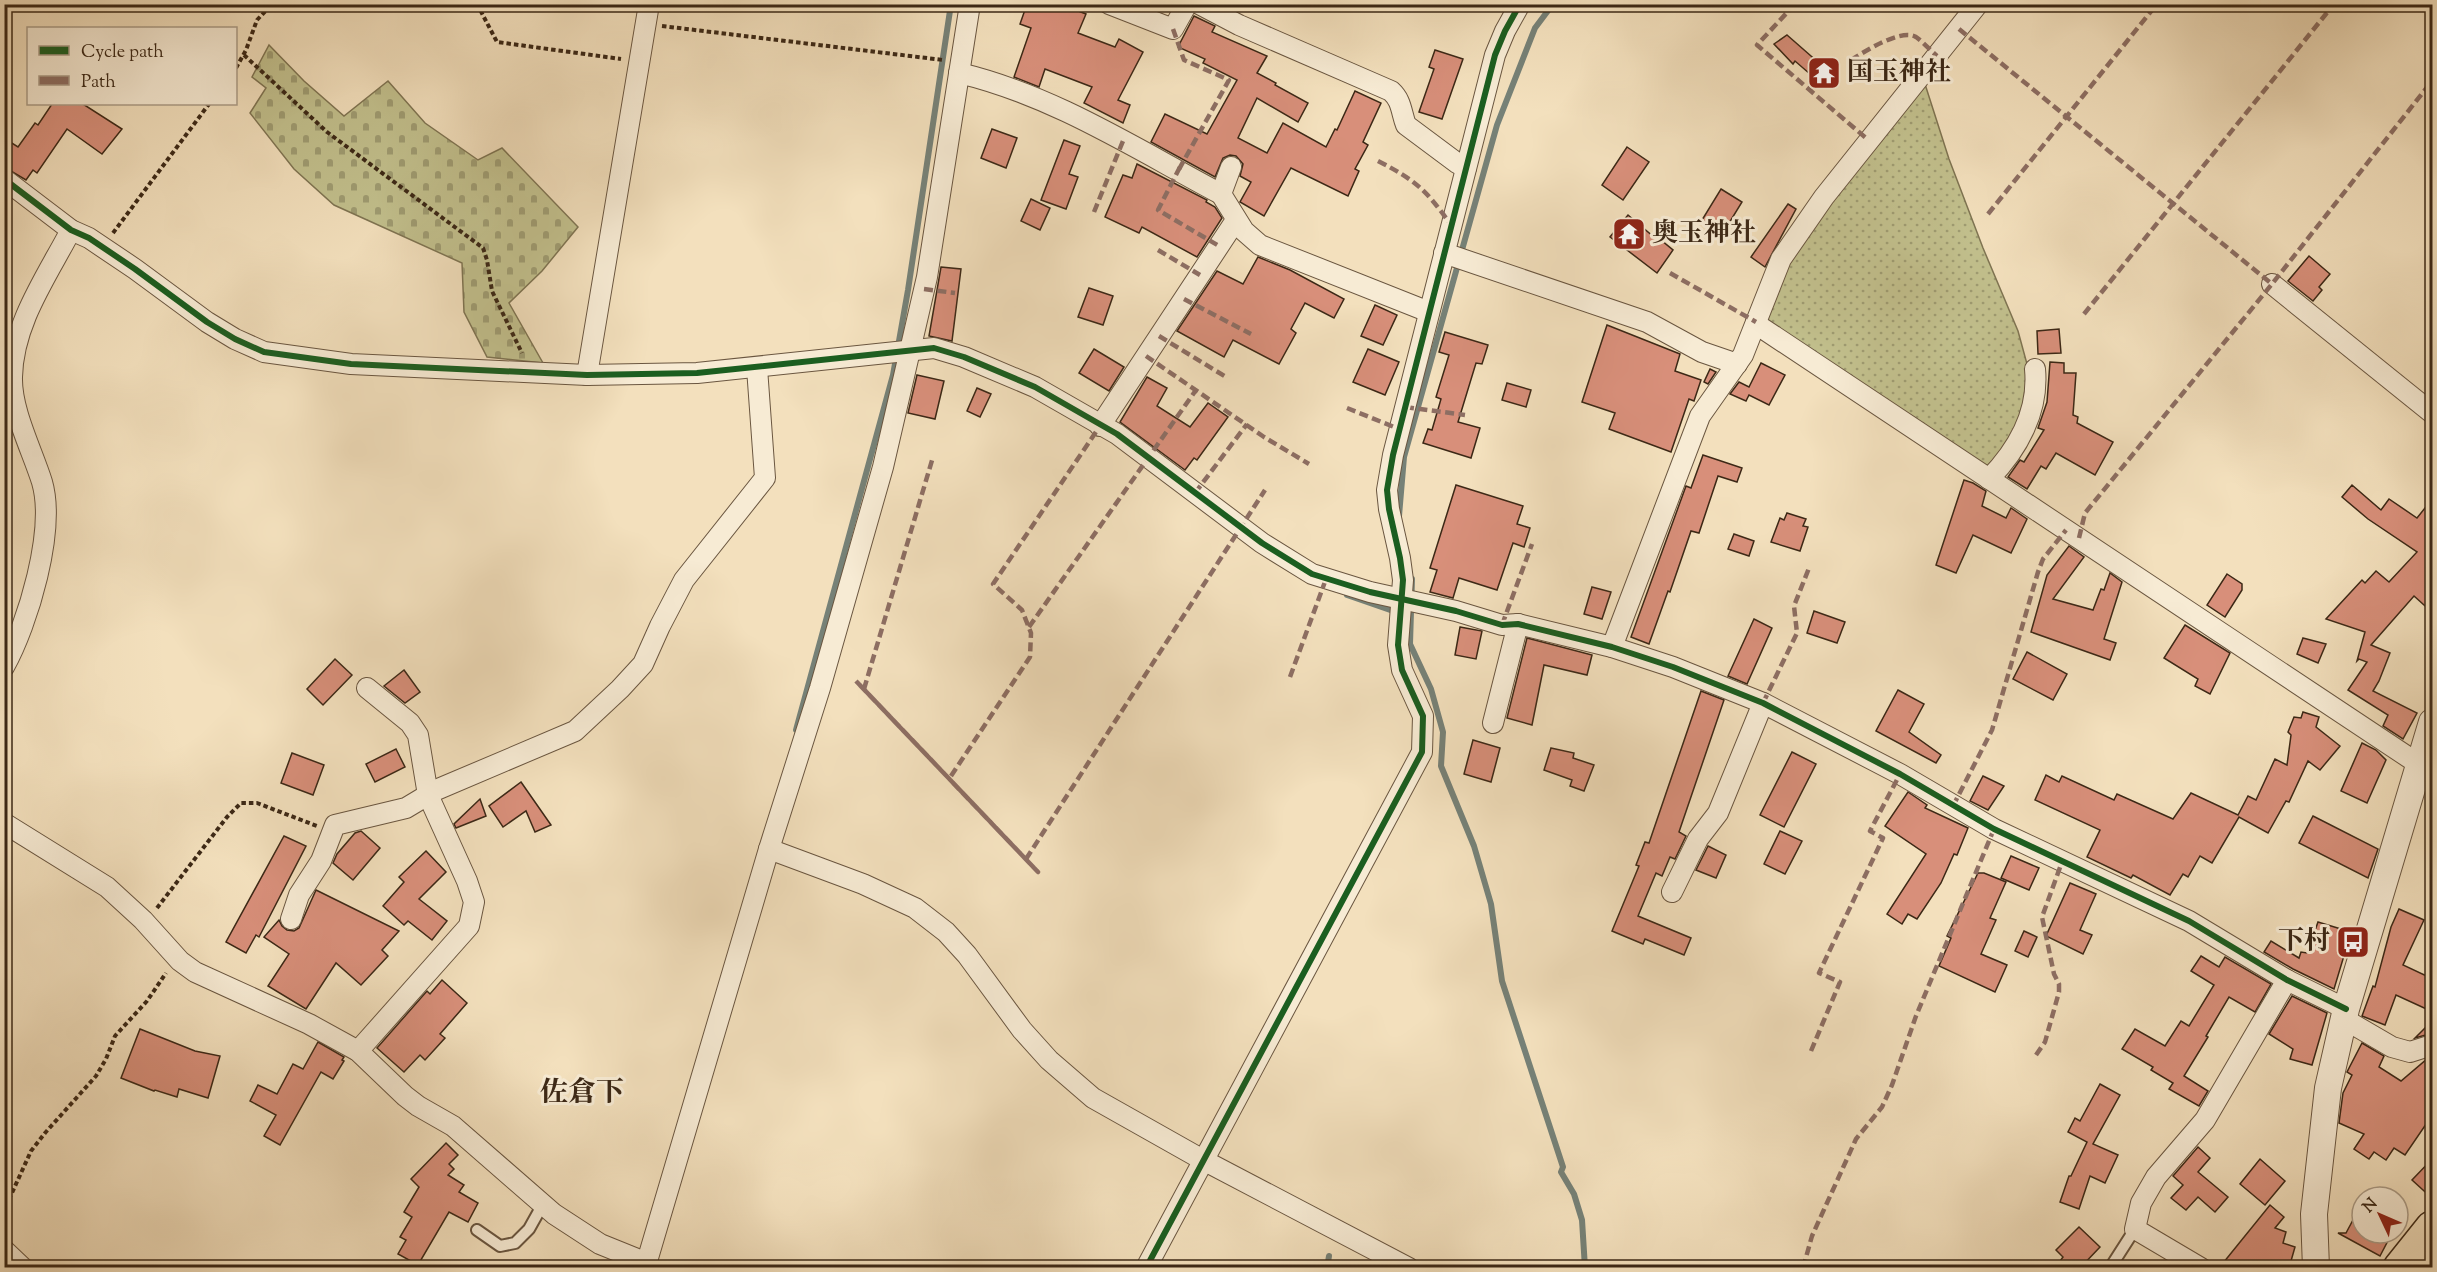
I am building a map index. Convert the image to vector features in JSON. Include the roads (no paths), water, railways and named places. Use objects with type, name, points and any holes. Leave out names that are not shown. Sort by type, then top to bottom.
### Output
[{"type":"highway","points":[[2400,1268],[2433,1228]]},
{"type":"street","points":[[587,375],[649,4]]},
{"type":"street","points":[[4,823],[106,887],[195,972],[309,1024],[358,1051],[405,1096],[453,1126],[576,1230],[646,1265],[769,849],[824,677],[883,467],[927,277],[970,4]]},
{"type":"street","points":[[1109,4],[1173,29],[1187,4]]},
{"type":"street","points":[[1199,4],[1239,25],[1391,91],[1402,106],[1406,125],[1456,164],[1466,168]]},
{"type":"street","points":[[1146,1268],[1422,752],[1423,716],[1402,670],[1400,654],[1403,580],[1387,490],[1393,455],[1495,55],[1520,4]]},
{"type":"street","points":[[1612,647],[1700,416],[1743,356],[1781,259],[1824,197],[1978,4]]},
{"type":"street","points":[[960,68],[1069,112],[1221,194],[1244,231],[1260,245],[1429,312]]},
{"type":"street","points":[[1221,194],[1231,167]]},
{"type":"street","points":[[4,179],[71,230],[102,247],[207,322],[235,339],[264,352],[351,364],[587,375],[697,373],[934,348],[964,357],[1035,387],[1117,434],[1288,561],[1312,574],[1402,601],[1456,611],[1502,625],[1518,624],[1612,647],[1673,668],[1763,704],[1900,774],[1994,829],[2190,921],[2345,1014],[2392,1047],[2410,1052],[2433,1045]]},
{"type":"street","points":[[1100,426],[1236,220]]},
{"type":"street","points":[[4,666],[14,650],[28,612],[45,526],[43,485],[18,414],[11,380],[14,351],[24,318],[71,230]]},
{"type":"street","points":[[1444,253],[1647,322],[1702,352],[1737,364]]},
{"type":"street","points":[[2272,284],[2433,412]]},
{"type":"street","points":[[1756,322],[2420,765]]},
{"type":"street","points":[[291,919],[299,895],[321,861],[335,825],[406,808],[428,795],[575,731],[620,690],[643,664],[684,580],[765,478],[757,368]]},
{"type":"street","points":[[1989,479],[2017,442],[2031,414],[2035,400],[2035,369]]},
{"type":"street","points":[[1493,723],[1518,624]]},
{"type":"street","points":[[358,1051],[468,926],[474,902],[467,881],[428,795],[418,735],[410,723],[367,688]]},
{"type":"street","points":[[1672,891],[1698,839],[1718,813],[1763,704]]},
{"type":"street","points":[[2316,1268],[2314,1214],[2328,1088],[2345,1014],[2433,722]]},
{"type":"street","points":[[769,849],[863,884],[915,908],[946,932],[1022,1030],[1074,1084],[1093,1098],[1203,1160],[1409,1268]]},
{"type":"street","points":[[2201,1268],[2135,1229],[2141,1203],[2156,1177],[2205,1120],[2287,980]]},
{"type":"street","points":[[4,1250],[23,1268]]},
{"type":"lane","points":[[477,1230],[500,1246],[515,1243],[529,1229],[543,1204]]},
{"type":"lane","points":[[2110,1268],[2135,1229]]},
{"type":"waterway","points":[[796,730],[893,375],[951,4]]},
{"type":"waterway","points":[[1399,516],[1404,457],[1497,125],[1535,28],[1553,4]]},
{"type":"waterway","points":[[1412,579],[1410,644],[1431,689],[1443,732],[1441,766],[1474,846],[1491,904],[1502,981],[1563,1167],[1561,1172],[1574,1194],[1582,1220],[1585,1268]]},
{"type":"waterway","points":[[1347,595],[1396,612]]},
{"type":"waterway","points":[[1327,1268],[1329,1256]]},
{"type":"place","name":"国玉神社","points":[[1824,73]]},
{"type":"place","name":"奥玉神社","points":[[1629,234]]},
{"type":"place","name":"下村","points":[[2353,942]]},
{"type":"district","name":"佐倉下","points":[[582,1094]]}]
